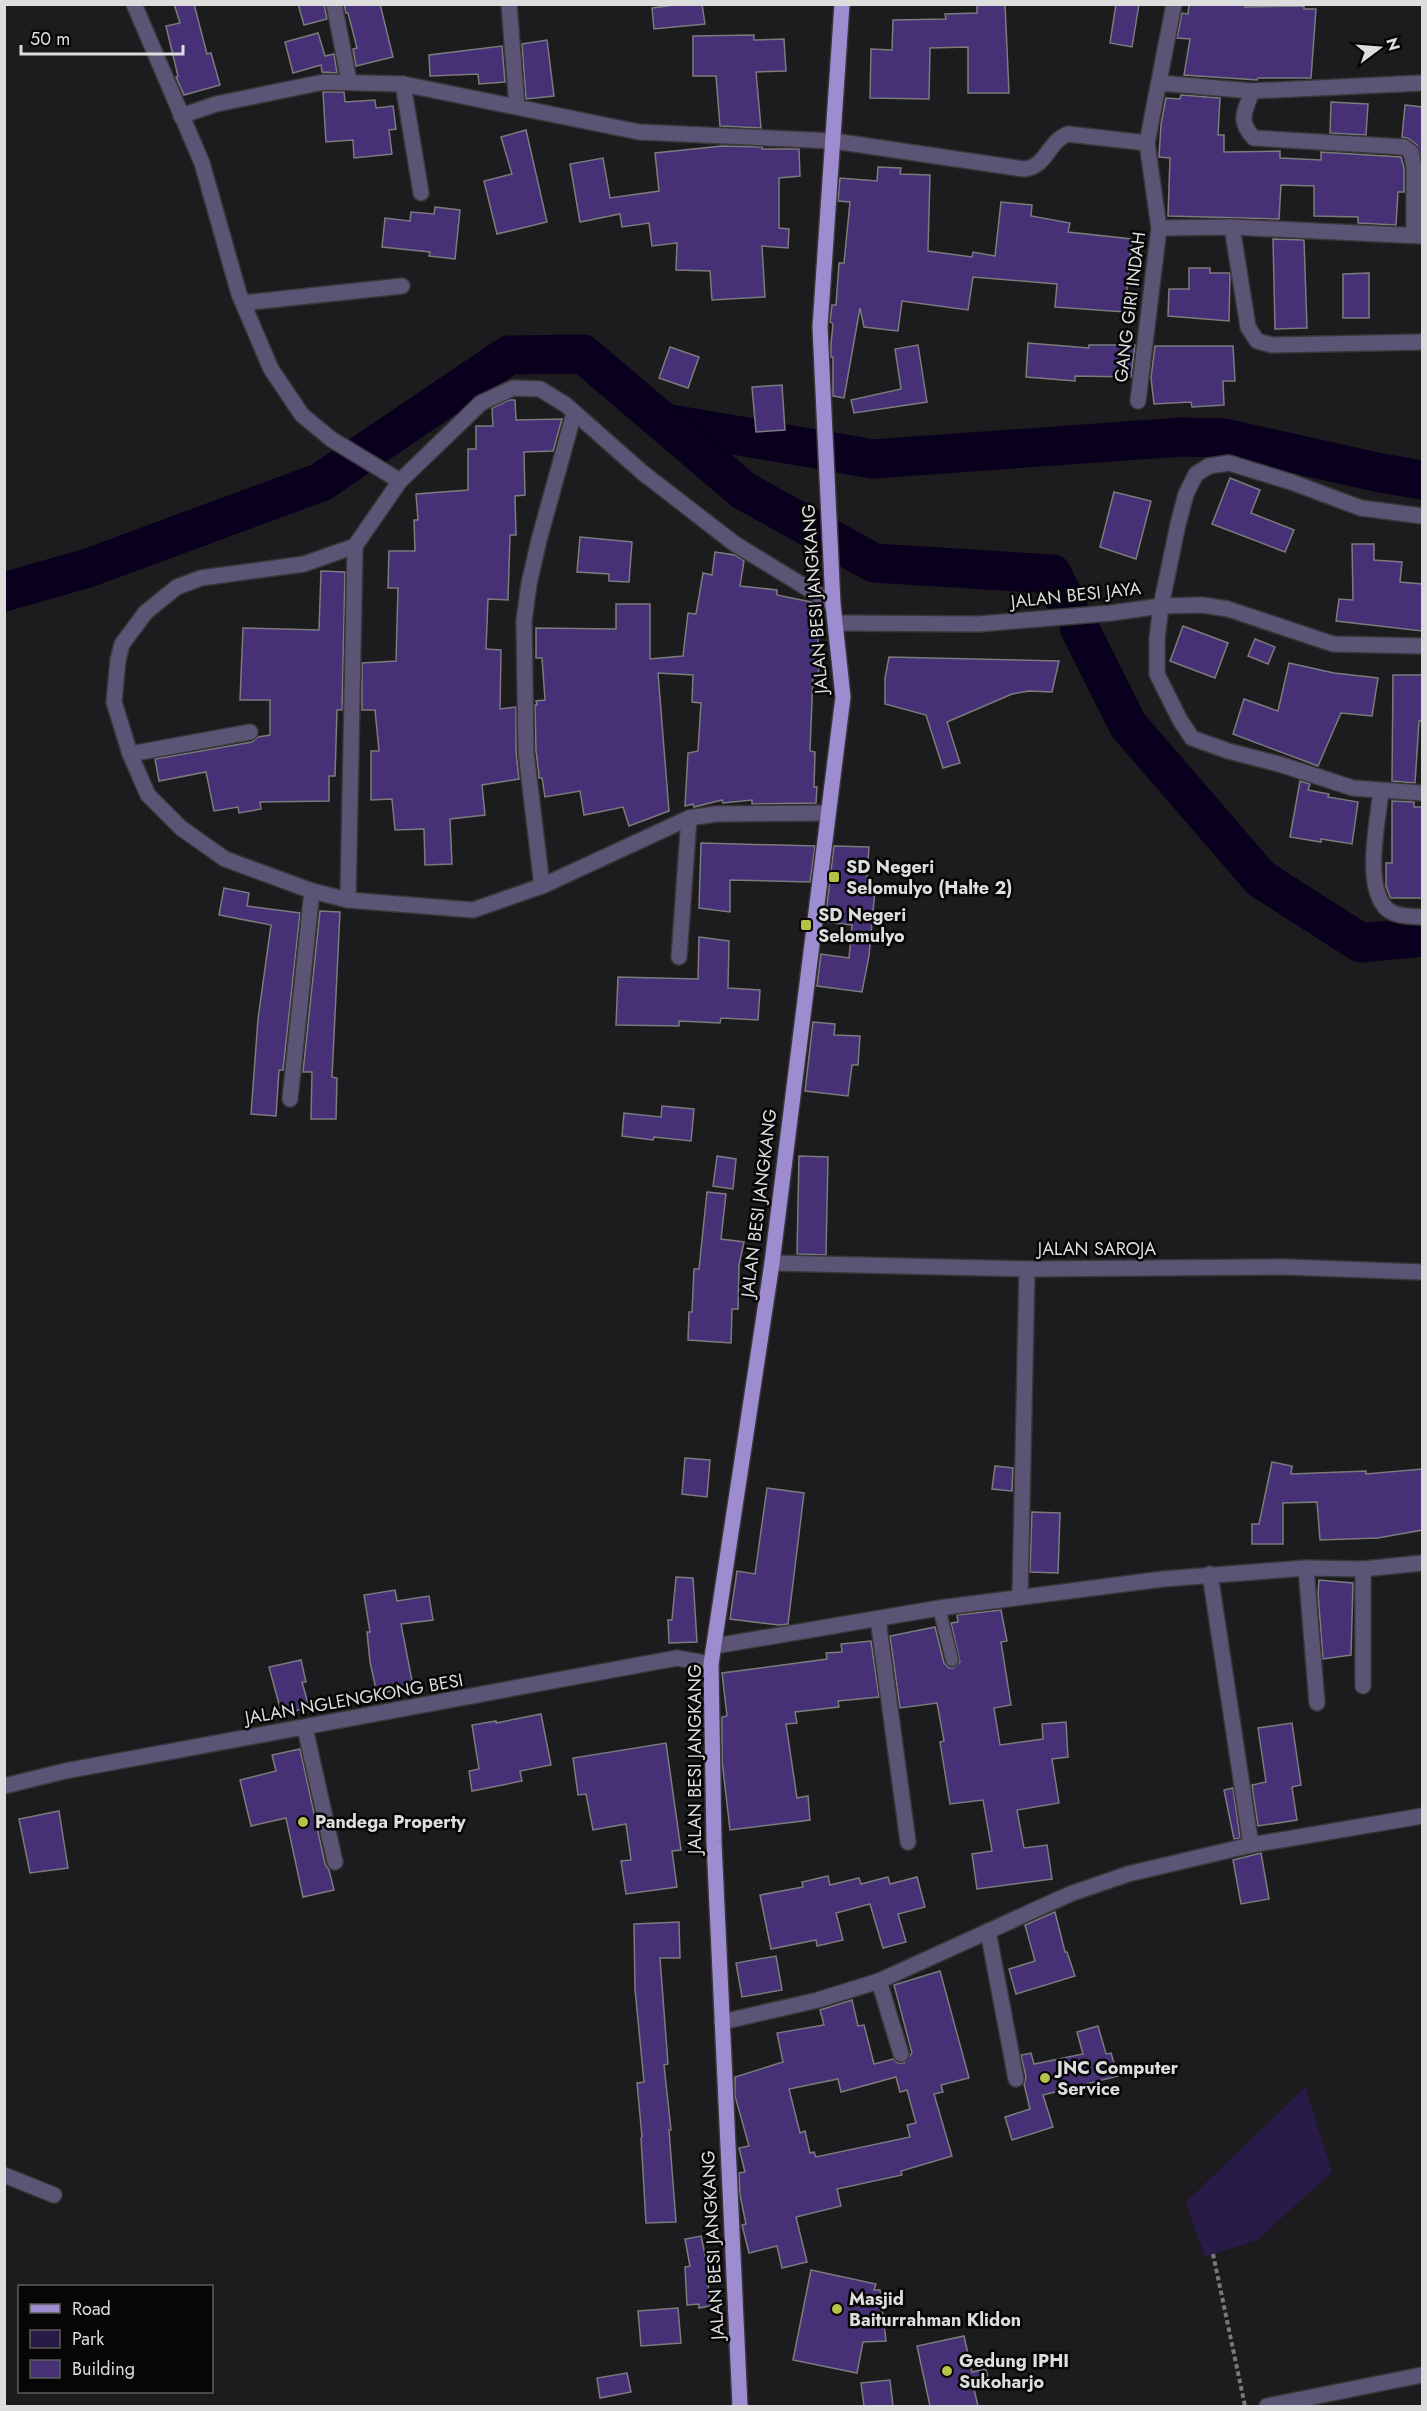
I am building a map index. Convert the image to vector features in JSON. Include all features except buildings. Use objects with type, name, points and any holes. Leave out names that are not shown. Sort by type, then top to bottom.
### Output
[{"type":"main road","name":"JALAN BESI JANGKANG","points":[[740,2406],[714,1842],[711,1664],[772,1263],[843,697],[837,623],[833,604],[819,327],[843,4]]},
{"type":"street","points":[[134,4],[202,164],[243,303],[271,369],[302,416],[331,439],[400,481]]},
{"type":"street","points":[[334,4],[349,81]]},
{"type":"street","points":[[509,4],[517,107]]},
{"type":"street","name":"GANG GIRI INDAH","points":[[1138,401],[1159,228],[1147,143],[1174,4]]},
{"type":"street","points":[[181,116],[216,104],[324,82],[349,81],[403,84],[639,132],[834,141],[1024,169],[1039,165],[1060,136],[1068,134],[1147,143]]},
{"type":"street","points":[[1159,83],[1252,92],[1422,83]]},
{"type":"street","points":[[403,84],[421,193]]},
{"type":"street","points":[[1159,228],[1232,227],[1418,235],[1411,152],[1404,147],[1254,138],[1245,129],[1242,118],[1252,92]]},
{"type":"street","points":[[1232,227],[1248,327],[1257,341],[1272,345],[1422,342]]},
{"type":"street","points":[[243,303],[402,286]]},
{"type":"street","points":[[348,900],[355,546],[400,481],[481,403],[513,388],[540,389],[574,413],[643,473],[735,544],[833,604]]},
{"type":"street","points":[[542,886],[526,752],[524,621],[528,584],[574,413]]},
{"type":"street","name":"JALAN BESI JAYA","points":[[837,623],[978,624],[1111,613],[1161,606],[1186,494],[1196,474],[1209,466],[1229,463],[1291,482],[1361,508],[1422,516]]},
{"type":"street","points":[[355,546],[304,564],[201,578],[177,587],[146,612],[122,644],[114,702],[130,754],[148,795],[181,828],[202,845],[225,859],[312,891],[348,900],[473,910],[542,886],[689,818],[715,814],[827,813]]},
{"type":"street","points":[[1422,646],[1333,644],[1228,609],[1202,605],[1161,606],[1157,639],[1157,674],[1180,720],[1192,738],[1353,788],[1422,794]]},
{"type":"street","points":[[130,754],[250,732]]},
{"type":"street","points":[[1382,791],[1375,858],[1375,884],[1379,898],[1388,910],[1402,916],[1422,917]]},
{"type":"street","points":[[679,957],[689,818]]},
{"type":"street","points":[[290,1099],[312,891]]},
{"type":"street","name":"JALAN SAROJA","points":[[772,1263],[1027,1269],[1286,1267],[1422,1272]]},
{"type":"street","points":[[1020,1597],[1027,1269]]},
{"type":"street","points":[[715,1646],[939,1608],[1210,1574],[1306,1568],[1363,1569],[1422,1563]]},
{"type":"street","points":[[1306,1568],[1317,1703]]},
{"type":"street","points":[[1363,1569],[1364,1686]]},
{"type":"street","points":[[1210,1574],[1251,1845]]},
{"type":"street","points":[[878,1619],[908,1842]]},
{"type":"street","name":"JALAN NGLENGKONG BESI","points":[[4,1786],[66,1771],[677,1658],[711,1664]]},
{"type":"street","points":[[305,1728],[335,1862]]},
{"type":"street","points":[[722,2022],[818,2000],[879,1981],[1070,1894],[1128,1874],[1251,1845],[1422,1816]]},
{"type":"street","points":[[988,1931],[1016,2079]]},
{"type":"street","points":[[879,1981],[901,2054]]},
{"type":"street","points":[[4,2175],[54,2196]]},
{"type":"street","points":[[1267,2406],[1422,2375]]},
{"type":"lane","points":[[939,1608],[952,1660]]},
{"type":"path","points":[[1213,2254],[1245,2406]]},
{"type":"green space","points":[[1305,2087],[1332,2172],[1257,2240],[1205,2257],[1186,2202]]},
{"type":"waterway","points":[[4,592],[88,568],[321,482],[509,355],[583,354],[744,491],[874,563],[1052,574],[1068,606]]},
{"type":"waterway","points":[[665,423],[873,459],[1181,437],[1224,438],[1422,480]]},
{"type":"waterway","points":[[1079,627],[1128,725],[1261,879],[1361,943],[1422,937]]},
{"type":"place","name":"SD Negeri Selomulyo (Halte 2)","points":[[834,877]]},
{"type":"place","name":"SD Negeri Selomulyo","points":[[806,925]]},
{"type":"place","name":"Pandega Property","points":[[303,1822]]},
{"type":"place","name":"JNC Computer Service","points":[[1045,2078]]},
{"type":"place","name":"Masjid Baiturrahman Klidon","points":[[837,2309]]},
{"type":"place","name":"Gedung IPHI Sukoharjo","points":[[947,2371]]}]
